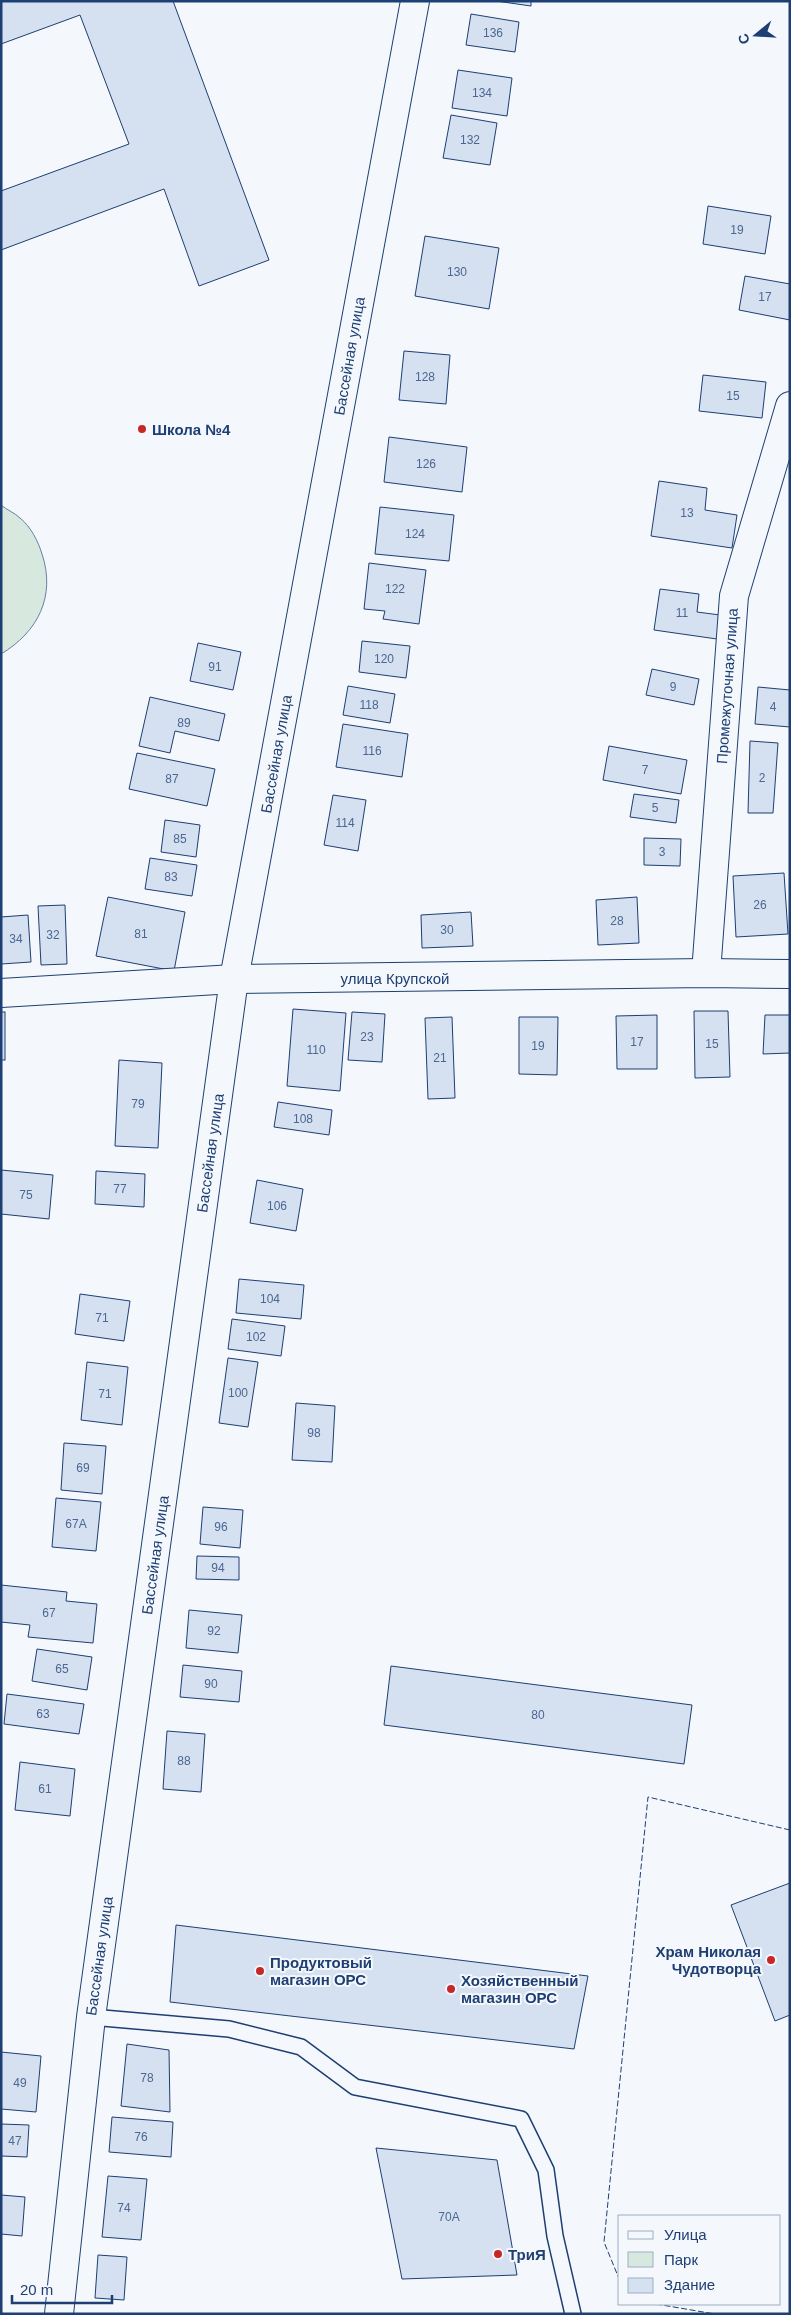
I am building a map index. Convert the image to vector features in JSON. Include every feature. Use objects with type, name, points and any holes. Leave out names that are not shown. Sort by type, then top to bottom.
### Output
[{"type":"street","name":"Бассейная улица","points":[[59,2314],[91,2017],[234,979],[415,1]]},
{"type":"street","name":"Промежуточная улица","points":[[706,973],[734,596],[790,406]]},
{"type":"street","name":"улица Крупской","points":[[1,993],[234,979],[706,973],[790,974]]},
{"type":"lane","points":[[91,2017],[238,2032],[301,2047],[355,2087],[521,2119],[546,2170],[555,2236],[573,2314]]},
{"type":"green space","points":[[1,505],[20,518],[34,534],[46,569],[47,584],[41,612],[34,624],[14,645],[1,654]]},
{"type":"building","points":[[1,1],[173,1],[269,260],[199,286],[164,189],[1,250],[1,191],[129,144],[80,15],[1,44]]},
{"type":"building","points":[[496,1],[531,1],[531,6]]},
{"type":"building","points":[[471,14],[519,22],[515,52],[466,45]]},
{"type":"building","points":[[458,70],[512,78],[507,116],[452,108]]},
{"type":"building","points":[[451,115],[497,123],[490,165],[443,158]]},
{"type":"building","points":[[708,206],[771,216],[765,254],[703,244]]},
{"type":"building","points":[[425,236],[499,248],[489,309],[415,296]]},
{"type":"building","points":[[745,276],[790,284],[790,320],[739,310]]},
{"type":"building","points":[[404,351],[450,355],[446,404],[399,400]]},
{"type":"building","points":[[703,375],[766,382],[762,418],[699,411]]},
{"type":"building","points":[[389,437],[467,447],[462,492],[384,482]]},
{"type":"building","points":[[659,481],[707,488],[705,510],[737,515],[732,548],[651,536]]},
{"type":"building","points":[[380,507],[454,515],[449,561],[375,554]]},
{"type":"building","points":[[369,563],[426,570],[419,624],[383,619],[385,611],[364,609]]},
{"type":"building","points":[[660,589],[699,594],[697,612],[720,615],[717,639],[654,630]]},
{"type":"building","points":[[362,641],[410,646],[406,678],[359,672]]},
{"type":"building","points":[[198,643],[241,652],[233,690],[190,681]]},
{"type":"building","points":[[652,669],[699,679],[694,705],[646,695]]},
{"type":"building","points":[[348,686],[395,694],[390,723],[343,715]]},
{"type":"building","points":[[758,687],[790,690],[790,727],[755,724]]},
{"type":"building","points":[[150,697],[225,714],[219,741],[175,731],[170,753],[139,746]]},
{"type":"building","points":[[343,724],[408,734],[402,777],[336,767]]},
{"type":"building","points":[[750,741],[778,743],[773,813],[748,813]]},
{"type":"building","points":[[609,746],[687,760],[681,794],[603,780]]},
{"type":"building","points":[[137,753],[215,769],[207,806],[129,789]]},
{"type":"building","points":[[634,794],[679,800],[676,823],[630,817]]},
{"type":"building","points":[[333,795],[366,800],[358,851],[324,845]]},
{"type":"building","points":[[165,820],[200,825],[196,857],[161,852]]},
{"type":"building","points":[[644,838],[681,839],[680,866],[644,865]]},
{"type":"building","points":[[150,858],[197,865],[192,896],[145,889]]},
{"type":"building","points":[[784,873],[788,934],[736,937],[733,876]]},
{"type":"building","points":[[108,897],[185,912],[174,971],[96,956]]},
{"type":"building","points":[[637,897],[639,943],[598,945],[596,900]]},
{"type":"building","points":[[65,905],[67,964],[41,965],[38,906]]},
{"type":"building","points":[[471,912],[473,946],[422,948],[421,915]]},
{"type":"building","points":[[28,915],[31,962],[1,964],[1,917]]},
{"type":"building","points":[[293,1009],[346,1013],[340,1091],[287,1086]]},
{"type":"building","points":[[694,1011],[728,1011],[730,1077],[695,1078]]},
{"type":"building","points":[[1,1012],[5,1012],[5,1060],[1,1060]]},
{"type":"building","points":[[352,1012],[385,1014],[382,1062],[348,1060]]},
{"type":"building","points":[[657,1015],[657,1069],[617,1069],[616,1016]]},
{"type":"building","points":[[765,1015],[790,1015],[790,1053],[763,1054]]},
{"type":"building","points":[[452,1017],[455,1098],[428,1099],[425,1018]]},
{"type":"building","points":[[519,1017],[558,1017],[557,1075],[519,1074]]},
{"type":"building","points":[[119,1060],[162,1063],[158,1148],[115,1146]]},
{"type":"building","points":[[278,1102],[332,1110],[329,1135],[274,1127]]},
{"type":"building","points":[[1,1170],[53,1175],[49,1219],[1,1214]]},
{"type":"building","points":[[96,1171],[145,1174],[144,1207],[95,1204]]},
{"type":"building","points":[[257,1180],[303,1189],[296,1231],[250,1223]]},
{"type":"building","points":[[239,1279],[304,1285],[301,1319],[236,1313]]},
{"type":"building","points":[[80,1294],[130,1301],[124,1341],[75,1334]]},
{"type":"building","points":[[232,1319],[285,1326],[281,1356],[228,1349]]},
{"type":"building","points":[[228,1358],[258,1362],[248,1427],[219,1423]]},
{"type":"building","points":[[87,1362],[128,1367],[122,1425],[81,1420]]},
{"type":"building","points":[[296,1403],[335,1406],[332,1462],[292,1460]]},
{"type":"building","points":[[64,1443],[106,1446],[102,1494],[61,1490]]},
{"type":"building","points":[[56,1498],[101,1502],[96,1551],[52,1547]]},
{"type":"building","points":[[203,1507],[243,1510],[240,1548],[200,1544]]},
{"type":"building","points":[[197,1556],[239,1557],[239,1580],[196,1579]]},
{"type":"building","points":[[1,1585],[67,1592],[66,1601],[97,1604],[93,1643],[28,1637],[30,1625],[1,1622]]},
{"type":"building","points":[[189,1610],[242,1615],[238,1653],[186,1648]]},
{"type":"building","points":[[37,1649],[92,1657],[87,1690],[32,1681]]},
{"type":"building","points":[[183,1665],[242,1671],[239,1702],[180,1697]]},
{"type":"building","points":[[391,1666],[692,1705],[684,1764],[384,1725]]},
{"type":"building","points":[[7,1694],[84,1704],[79,1734],[4,1724]]},
{"type":"building","points":[[167,1731],[205,1734],[201,1792],[163,1789]]},
{"type":"building","points":[[20,1762],[75,1769],[70,1816],[15,1810]]},
{"type":"building","name":"Храм Николая Чудотворца","points":[[790,1883],[790,2015],[775,2021],[731,1905]]},
{"type":"building","points":[[176,1925],[588,1976],[574,2049],[170,2002]]},
{"type":"building","points":[[127,2044],[169,2050],[170,2112],[121,2106]]},
{"type":"building","points":[[1,2052],[41,2056],[36,2112],[1,2109]]},
{"type":"building","points":[[112,2117],[173,2122],[171,2157],[109,2152]]},
{"type":"building","points":[[1,2124],[29,2125],[27,2157],[1,2156]]},
{"type":"building","points":[[376,2148],[497,2160],[517,2275],[402,2279]]},
{"type":"building","points":[[108,2176],[147,2179],[141,2240],[102,2237]]},
{"type":"building","points":[[1,2195],[25,2197],[22,2236],[1,2234]]},
{"type":"building","points":[[98,2255],[127,2257],[124,2300],[95,2298]]},
{"type":"fence","points":[[618,2276],[604,2242],[648,1797],[790,1830]]},
{"type":"fence","points":[[662,2305],[715,2314]]},
{"type":"place","name":"Школа №4","points":[[142,429]]},
{"type":"place","name":"Храм Николая Чудотворца","points":[[771,1960]]},
{"type":"place","name":"Продуктовый магазин ОРС","points":[[260,1971]]},
{"type":"place","name":"Хозяйственный магазин ОРС","points":[[451,1989]]},
{"type":"place","name":"ТриЯ","points":[[498,2254]]}]
